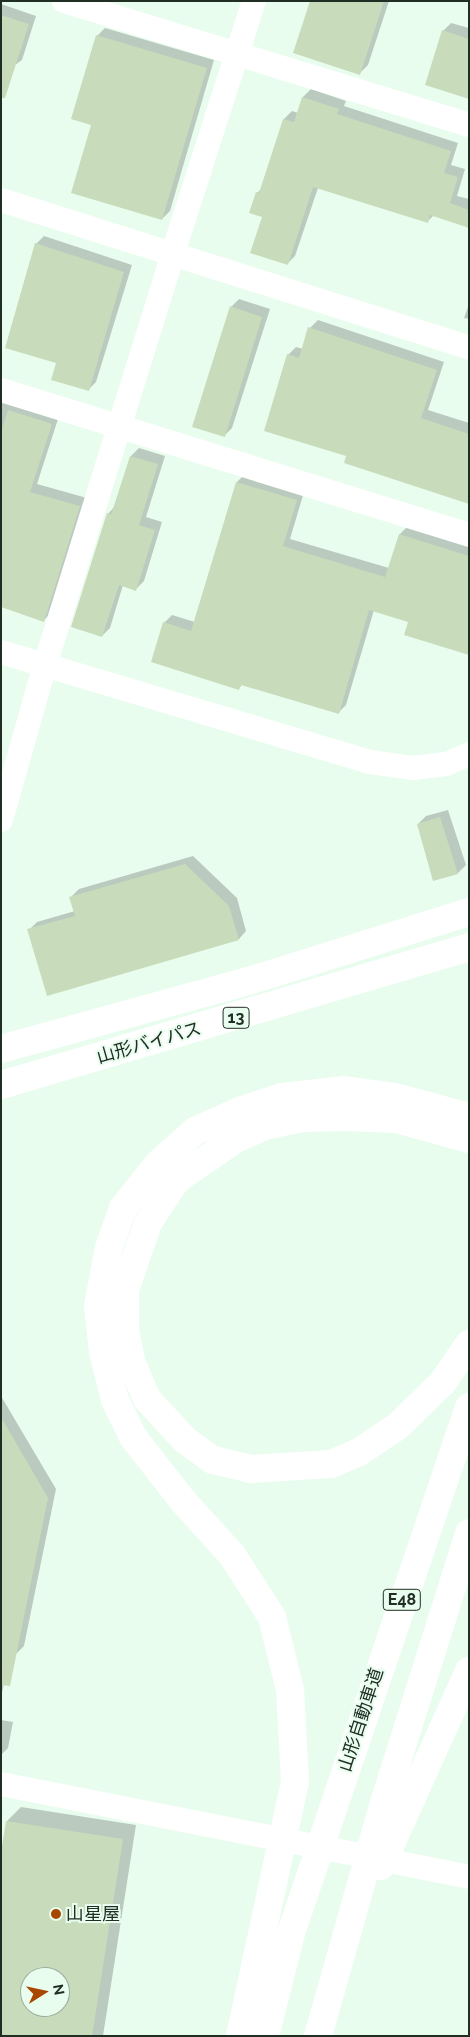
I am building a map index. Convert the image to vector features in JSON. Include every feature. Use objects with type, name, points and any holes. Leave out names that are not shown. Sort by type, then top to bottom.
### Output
[{"type":"highway","name":"山形バイパス","points":[[1,1049],[252,980],[469,912]]},
{"type":"highway","name":"山形バイパス","points":[[1,1085],[469,947]]},
{"type":"highway","points":[[240,2036],[295,1781],[290,1690],[272,1617],[232,1555],[133,1437],[115,1400],[103,1352],[98,1306],[109,1248],[124,1208],[158,1164],[195,1131],[239,1111],[282,1097],[344,1090],[395,1097],[469,1117]]},
{"type":"highway","points":[[469,1139],[396,1119],[302,1118],[265,1126],[206,1157],[176,1180],[148,1223],[125,1290],[125,1330],[131,1361],[147,1399],[185,1440],[206,1455],[251,1469],[331,1464],[359,1452],[398,1426],[443,1382],[469,1344]]},
{"type":"highway","name":"山形自動車道","points":[[265,2036],[291,1933],[469,1407]]},
{"type":"highway","name":"E48","points":[[318,2036],[340,1960],[394,1808],[469,1533]]},
{"type":"highway","points":[[394,1808],[469,1671]]},
{"type":"street","points":[[64,1],[237,52],[469,125]]},
{"type":"street","points":[[1,820],[45,665],[173,253],[254,1]]},
{"type":"street","points":[[1,200],[469,348]]},
{"type":"street","points":[[1,390],[469,535]]},
{"type":"street","points":[[1,652],[370,762],[413,768],[446,764],[469,754]]},
{"type":"street","points":[[1,1784],[469,1877]]},
{"type":"building","points":[[310,1],[384,1],[360,75],[293,53]]},
{"type":"building","points":[[1,15],[29,24],[5,98],[1,98]]},
{"type":"building","points":[[442,30],[469,39],[469,99],[425,85]]},
{"type":"building","points":[[96,35],[207,68],[162,220],[71,193],[91,125],[71,119]]},
{"type":"building","points":[[302,97],[339,109],[337,114],[451,151],[444,173],[458,177],[450,203],[469,210],[469,228],[430,215],[428,223],[313,187],[288,265],[250,253],[262,217],[249,213],[256,192],[259,193],[283,119],[294,122]]},
{"type":"building","points":[[35,243],[124,272],[89,391],[51,380],[56,363],[5,348]]},
{"type":"building","points":[[230,306],[262,317],[225,437],[192,427]]},
{"type":"building","points":[[308,327],[437,370],[421,418],[469,434],[469,504],[344,463],[346,456],[264,431],[287,354],[299,358]]},
{"type":"building","points":[[8,410],[52,424],[30,492],[80,506],[44,622],[1,607],[1,432]]},
{"type":"building","points":[[130,456],[158,464],[139,525],[155,530],[136,591],[119,585],[102,637],[71,627],[107,513],[111,515]]},
{"type":"building","points":[[236,482],[297,500],[283,546],[385,577],[399,534],[469,556],[469,655],[404,635],[408,622],[369,610],[339,714],[241,685],[239,690],[151,662],[163,622],[191,631]]},
{"type":"building","points":[[440,817],[458,874],[433,881],[417,824]]},
{"type":"building","points":[[185,864],[229,906],[239,940],[47,996],[27,929],[75,916],[69,897]]},
{"type":"building","points":[[1,1417],[48,1498],[10,1686],[1,1685]]},
{"type":"building","name":"山星屋","points":[[6,1821],[123,1839],[92,2036],[1,2036],[1,1852]]},
{"type":"place","name":"山星屋","points":[[56,1914]]}]
